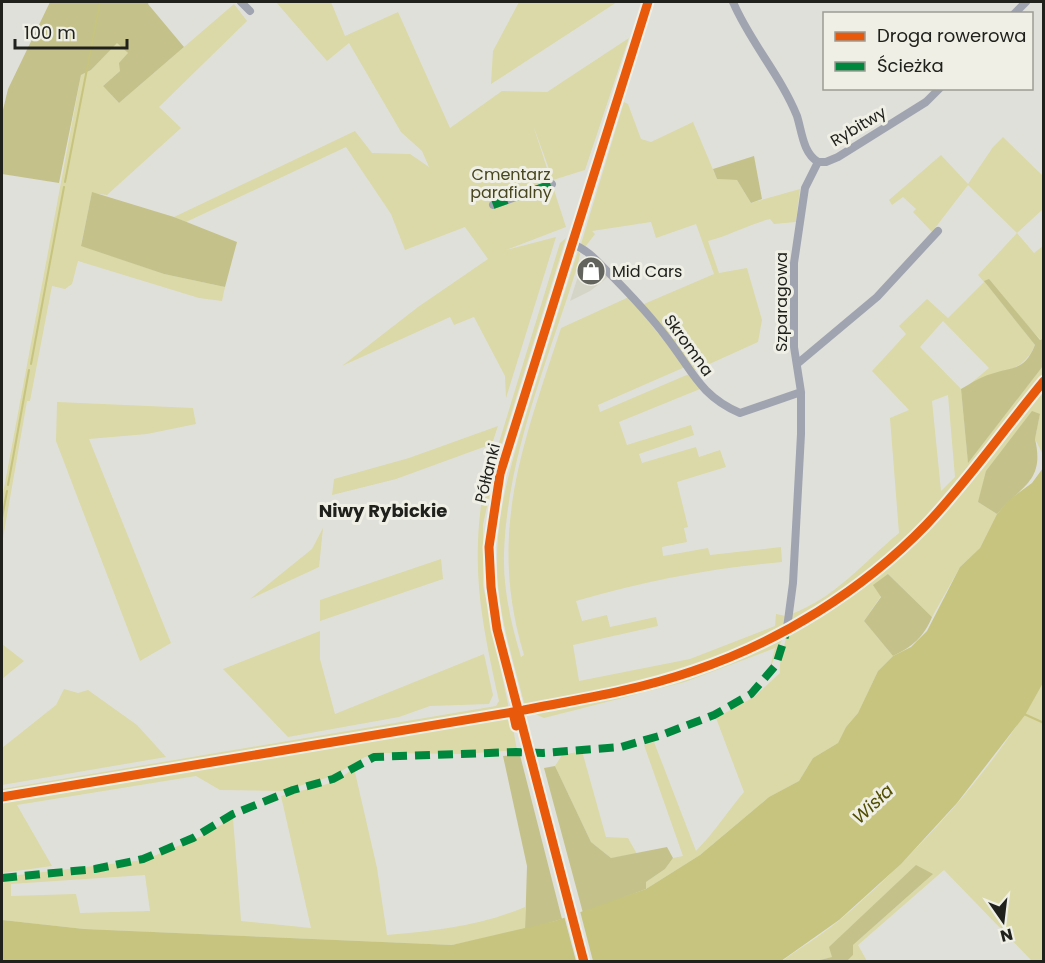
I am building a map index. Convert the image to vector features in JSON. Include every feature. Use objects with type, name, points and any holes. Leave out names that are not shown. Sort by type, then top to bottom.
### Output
[{"type":"street","points":[[241,2],[250,11]]},
{"type":"street","name":"Półłanki","points":[[584,962],[494,609],[489,564],[491,525],[506,454],[648,2]]},
{"type":"street","points":[[733,2],[754,43],[789,100],[809,154],[818,162]]},
{"type":"street","name":"Rybitwy","points":[[818,162],[838,157],[926,102],[938,90]]},
{"type":"street","name":"Szparagowa","points":[[787,628],[793,583],[801,392],[794,347],[795,254],[805,188],[818,162]]},
{"type":"street","points":[[493,205],[552,184]]},
{"type":"street","points":[[797,364],[877,297],[938,231]]},
{"type":"street","name":"Skromna","points":[[572,244],[585,250],[638,302],[700,384],[721,405],[740,413],[801,392]]},
{"type":"shaded area","points":[[50,2],[149,2],[148,4],[184,47],[119,103],[103,86],[120,71],[119,63],[128,53],[117,43],[91,70],[81,75],[59,183],[2,174],[2,114],[8,89]]},
{"type":"shaded area","points":[[754,156],[762,199],[751,203],[737,180],[717,179],[713,169]]},
{"type":"shaded area","points":[[92,192],[174,217],[237,242],[225,287],[164,274],[81,246]]},
{"type":"shaded area","points":[[588,258],[608,277],[590,291],[570,301],[583,261]]},
{"type":"shaded area","points":[[989,279],[1040,340],[1043,339],[1043,366],[968,463],[961,389],[983,377],[1018,366],[1027,359],[1035,345],[984,281]]},
{"type":"shaded area","points":[[1032,411],[1040,414],[1035,439],[1037,464],[1034,474],[1023,489],[997,514],[978,502],[986,471]]},
{"type":"shaded area","points":[[888,574],[932,617],[917,641],[893,656],[864,621],[881,597],[873,585]]},
{"type":"shaded area","points":[[520,755],[562,919],[525,930],[527,866],[503,756]]},
{"type":"shaded area","points":[[555,766],[591,842],[611,858],[667,847],[673,858],[665,869],[646,882],[646,889],[583,913],[544,768]]},
{"type":"shaded area","points":[[916,865],[933,874],[853,945],[853,955],[847,961],[816,961],[832,957],[829,947]]},
{"type":"green space","name":"Cmentarz parafialny","points":[[276,2],[331,2],[345,36],[398,12],[450,128],[502,91],[547,92],[629,38],[585,170],[553,180],[533,125],[566,227],[506,250],[556,237],[506,398],[505,376],[474,317],[454,325],[450,317],[342,366],[418,307],[488,259],[465,227],[405,250],[391,214],[346,147],[186,222],[174,217],[355,131],[372,153],[410,154],[429,167],[422,151],[401,132],[349,43],[327,61]]},
{"type":"green space","points":[[519,2],[617,2],[491,84],[493,51]]},
{"type":"green space","points":[[234,4],[247,21],[159,107],[181,128],[107,195],[92,193],[81,245],[164,274],[225,287],[222,301],[199,298],[78,261],[72,284],[65,289],[52,286],[30,401],[27,401],[2,544],[2,499],[81,75],[91,70],[117,42],[128,53],[120,71],[103,86],[119,103]]},
{"type":"green space","points":[[624,102],[628,104],[641,139],[651,142],[693,122],[717,179],[737,180],[751,203],[800,189],[796,222],[774,224],[770,219],[708,241],[719,273],[747,268],[762,320],[758,342],[694,371],[644,304],[714,274],[696,224],[656,238],[651,222],[592,231],[595,234],[585,247],[581,244]]},
{"type":"green space","points":[[1003,137],[1043,176],[1043,209],[1017,233],[968,185],[932,232],[913,212],[916,209],[903,197],[892,205],[889,200],[941,155],[968,184],[993,147]]},
{"type":"green space","points":[[1017,233],[1034,253],[1043,246],[1043,339],[1041,340],[985,282],[1035,345],[1023,362],[1016,367],[970,384],[989,368],[943,321],[920,347],[961,389],[968,462],[1043,366],[1043,455],[1035,439],[1040,414],[978,502],[997,514],[980,548],[960,567],[932,617],[888,574],[881,596],[864,621],[893,656],[878,671],[858,713],[846,727],[838,743],[813,758],[799,781],[769,797],[700,855],[646,889],[646,882],[665,869],[673,858],[683,856],[644,745],[654,742],[696,851],[744,792],[716,718],[754,697],[780,673],[791,614],[807,607],[835,589],[899,533],[890,418],[909,410],[872,371],[906,334],[899,326],[927,299],[948,318],[984,282],[978,275]],"holes":[[[948,395],[955,477],[941,491],[932,401]]]},
{"type":"green space","points":[[566,238],[497,459],[483,525],[483,585],[509,709],[2,794],[2,789],[496,706],[499,701],[488,649],[478,577],[482,498],[560,243]]},
{"type":"green space","points":[[578,251],[580,254],[578,264],[521,444],[507,517],[504,554],[506,593],[521,657],[524,655],[513,610],[509,568],[509,528],[514,489],[534,411],[561,328],[629,297],[685,367],[598,405],[600,412],[689,374],[700,389],[619,422],[627,445],[691,425],[694,435],[639,454],[642,463],[696,447],[699,457],[720,450],[726,467],[677,482],[688,527],[684,528],[687,542],[662,547],[663,556],[708,548],[710,555],[781,547],[782,562],[678,576],[576,601],[582,621],[607,615],[610,627],[656,617],[658,626],[573,645],[579,681],[690,659],[775,626],[776,614],[786,616],[784,635],[769,671],[775,648],[685,682],[544,718],[526,710],[500,603],[497,545],[503,502],[513,461]]},
{"type":"green space","points":[[57,402],[193,408],[196,424],[147,434],[89,439],[171,643],[140,661],[56,441]]},
{"type":"green space","points":[[498,426],[492,444],[396,479],[332,495],[334,479],[409,458]]},
{"type":"green space","points":[[323,528],[319,567],[250,599],[312,549]]},
{"type":"green space","points":[[441,559],[443,579],[320,621],[320,600]]},
{"type":"green space","points":[[320,631],[320,659],[335,714],[484,654],[493,695],[489,704],[430,706],[399,717],[288,737],[223,669]]},
{"type":"green space","points":[[2,644],[24,661],[2,679]]},
{"type":"green space","points":[[1043,683],[1043,961],[1032,961],[944,870],[858,945],[867,961],[847,961],[853,955],[853,945],[932,875],[832,957],[816,961],[781,962],[841,919],[925,839],[978,779]]},
{"type":"green space","points":[[64,689],[78,693],[88,690],[137,725],[166,757],[2,785],[2,748],[56,705]]},
{"type":"green space","points":[[511,717],[517,750],[463,754],[385,753],[365,757],[333,776],[282,791],[220,790],[196,776],[17,805],[52,866],[2,873],[2,801]]},
{"type":"green space","points":[[582,751],[606,837],[628,838],[637,854],[611,858],[591,842],[555,766],[562,755]]},
{"type":"green space","points":[[354,768],[377,868],[387,935],[458,927],[525,907],[525,930],[452,945],[84,929],[2,920],[2,877],[144,860],[202,836],[233,818],[241,921],[311,928],[281,796],[335,782]],"holes":[[[145,875],[150,911],[80,913],[76,894],[11,896],[11,884]]]},
{"type":"water","name":"Wisła","points":[[1043,468],[1043,683],[1025,715],[957,803],[901,864],[839,920],[781,961],[2,961],[2,920],[84,929],[452,945],[555,921],[646,889],[700,855],[769,797],[799,781],[813,758],[838,743],[846,727],[858,713],[878,671],[893,656],[911,647],[927,631],[960,567],[980,548],[997,514],[1009,500],[1032,483]]},
{"type":"pier","points":[[580,911],[593,961],[576,961],[564,916]]},
{"type":"waterway","points":[[65,182],[100,2]]},
{"type":"waterway","points":[[31,364],[64,187]]},
{"type":"waterway","points":[[8,485],[29,370]]},
{"type":"waterway","points":[[2,518],[7,491]]},
{"type":"waterway","points":[[1024,714],[1044,723]]},
{"type":"marked path","points":[[493,205],[552,184]]},
{"type":"marked path","points":[[2,878],[95,869],[143,859],[193,838],[233,814],[293,790],[333,779],[374,757],[543,753],[621,747],[659,736],[714,715],[751,694],[776,665],[787,630]]},
{"type":"cycle path","points":[[584,962],[497,629],[491,587],[489,547],[500,474],[648,2]]},
{"type":"cycle path","points":[[524,710],[630,689],[672,678],[757,645],[818,612],[875,572],[926,525],[972,472],[1044,381]]},
{"type":"cycle path","points":[[2,797],[513,712],[516,726]]},
{"type":"place","name":"Mid Cars","points":[[591,271]]},
{"type":"district","name":"Niwy Rybickie","points":[[383,511]]}]
